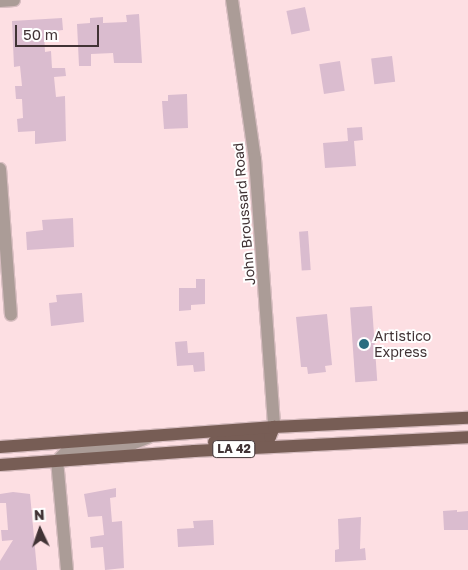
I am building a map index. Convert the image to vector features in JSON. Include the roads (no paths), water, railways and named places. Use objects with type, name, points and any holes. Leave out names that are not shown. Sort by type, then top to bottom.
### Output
[{"type":"main road","name":"LA 42","points":[[0,447],[274,427],[468,418]]},
{"type":"main road","points":[[194,451],[213,442],[270,437],[274,427]]},
{"type":"main road","name":"LA 42","points":[[0,465],[194,451],[468,437]]},
{"type":"street","points":[[0,1],[14,0]]},
{"type":"street","name":"John Broussard Road","points":[[232,0],[255,159],[274,427]]},
{"type":"street","points":[[0,169],[11,315]]},
{"type":"street","points":[[67,570],[57,461],[68,450],[132,444],[154,435]]},
{"type":"place","name":"Artistico Express","points":[[364,344]]}]
